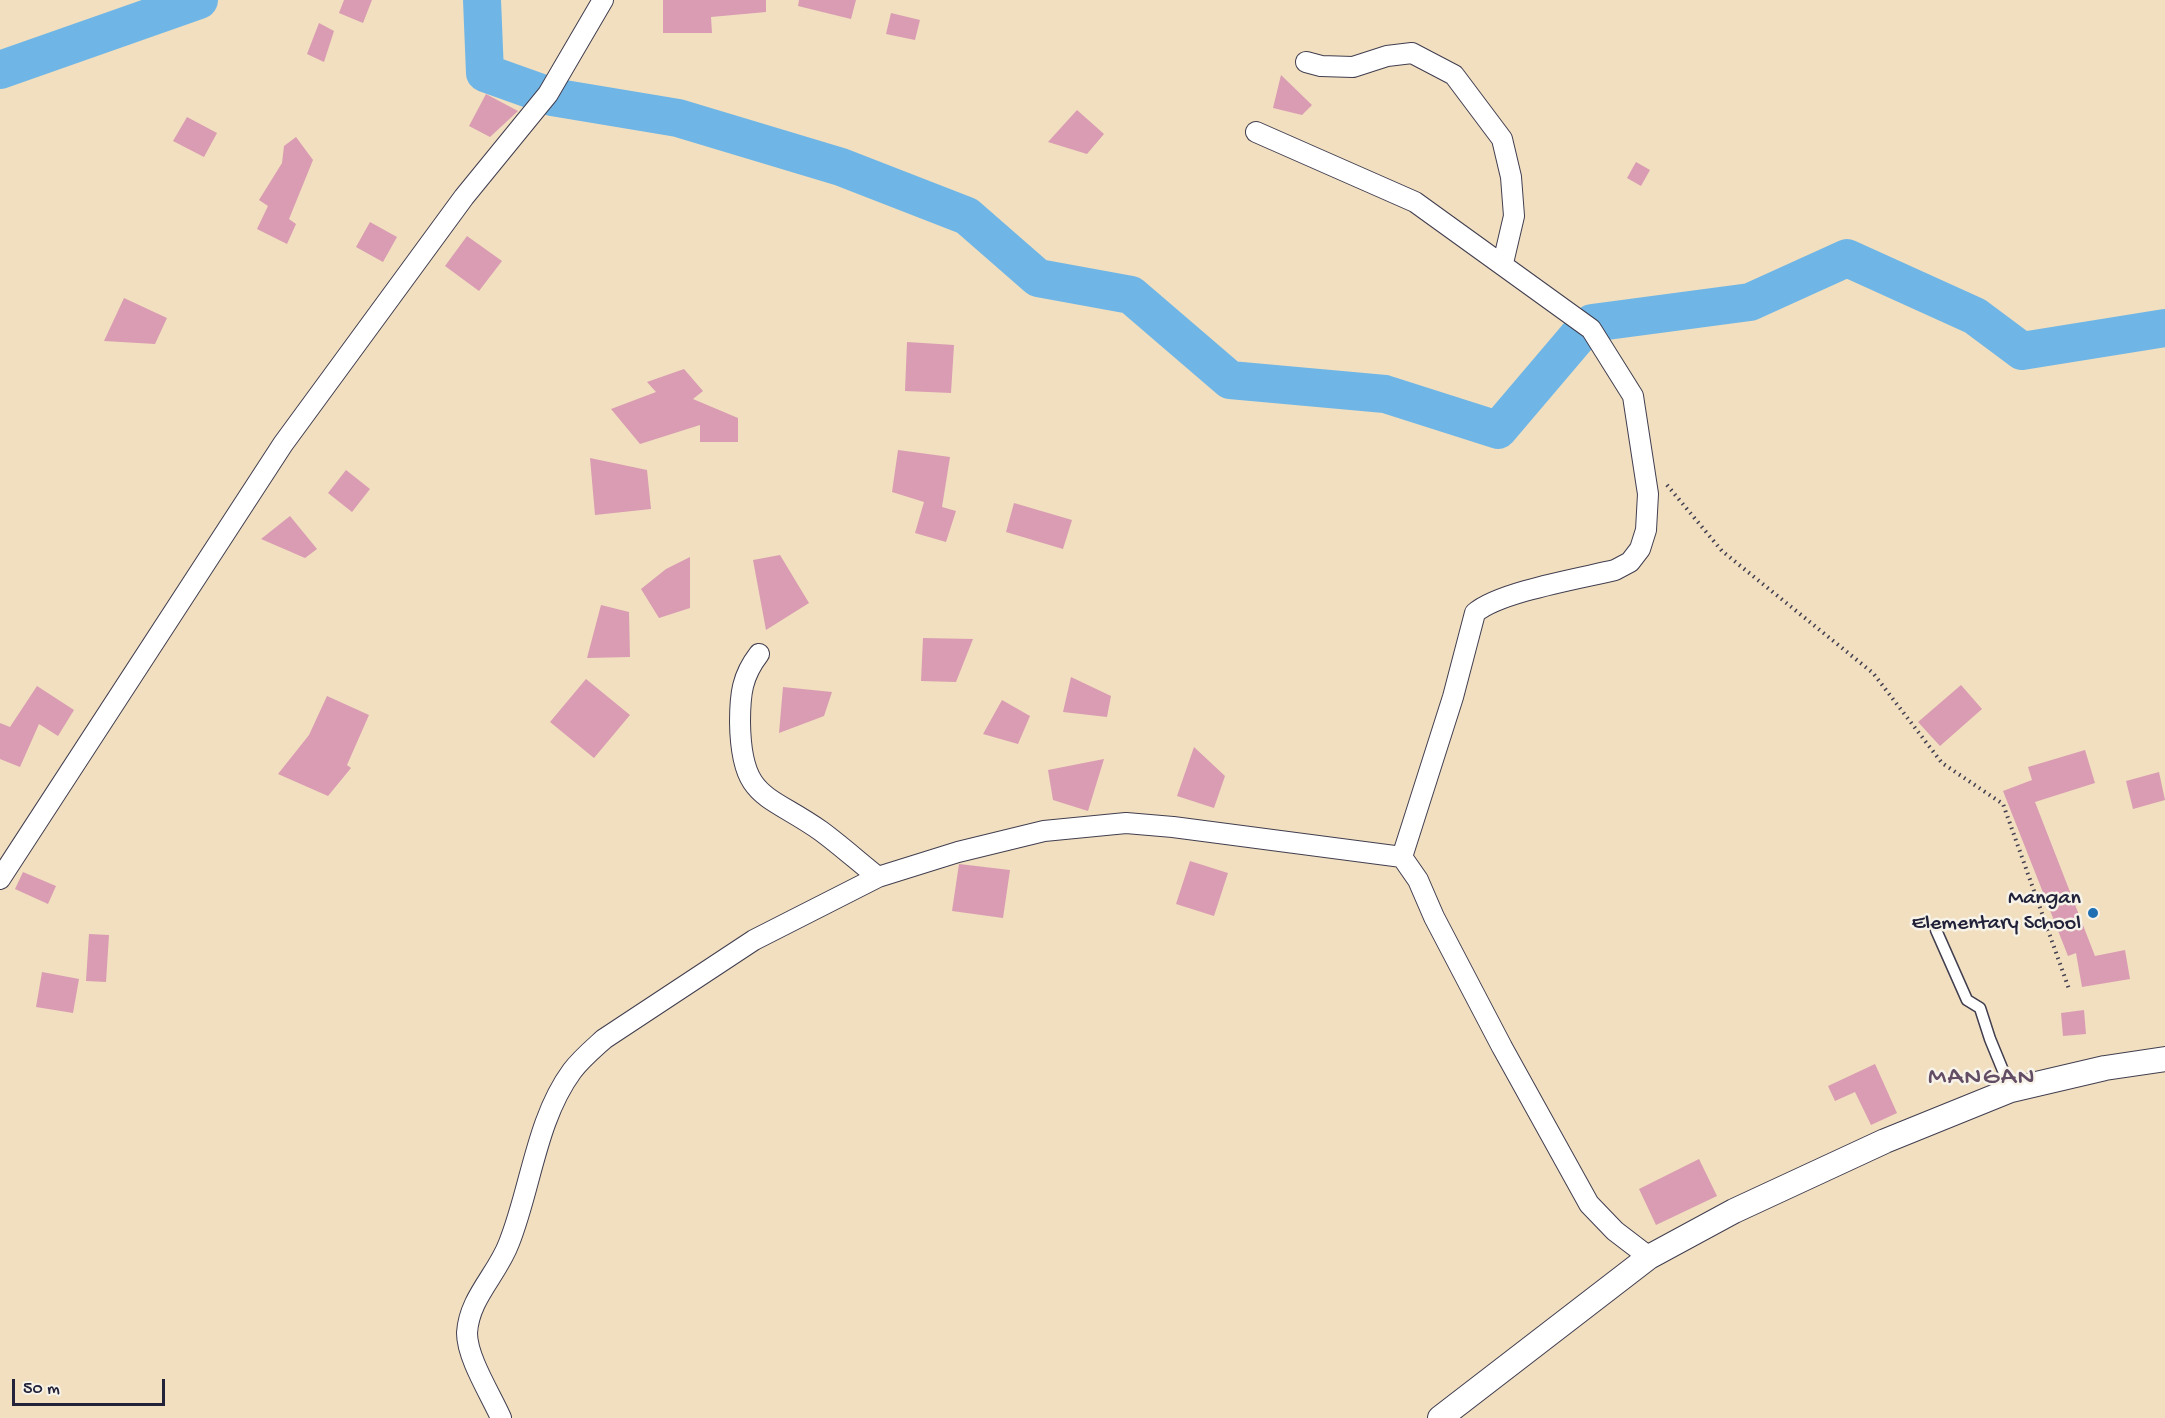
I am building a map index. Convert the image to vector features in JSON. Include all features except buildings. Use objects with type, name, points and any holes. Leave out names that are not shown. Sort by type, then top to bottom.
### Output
[{"type":"street","points":[[0,879],[283,444],[464,197],[542,102],[603,0]]},
{"type":"street","points":[[1306,62],[1321,66],[1353,67],[1387,56],[1412,53],[1454,75],[1502,139],[1511,177],[1514,216],[1503,263]]},
{"type":"street","points":[[1256,132],[1415,202],[1503,263],[1591,329],[1633,396],[1648,494],[1646,530],[1640,549],[1630,561],[1615,570],[1502,600],[1483,606],[1475,613],[1450,707],[1402,857]]},
{"type":"street","points":[[759,654],[742,680],[740,694],[744,766],[748,778],[772,803],[819,830],[878,877]]},
{"type":"street","points":[[501,1418],[470,1351],[468,1322],[474,1303],[509,1243],[549,1116],[571,1072],[604,1039],[754,940],[878,877],[958,852],[1044,831],[1126,823],[1402,857],[1418,880],[1434,917],[1502,1047],[1589,1204],[1615,1231],[1649,1257]]},
{"type":"street","points":[[1440,1418],[1649,1257],[1734,1211],[1885,1141],[2011,1090],[2105,1068],[2165,1059]]},
{"type":"lane","points":[[1935,930],[1967,1000],[1980,1008],[1990,1040],[2011,1090]]},
{"type":"path","points":[[1665,483],[1722,551],[1874,673],[1941,763],[2003,804],[2069,989]]},
{"type":"waterway","points":[[0,70],[199,0]]},
{"type":"waterway","points":[[482,0],[485,73],[541,93]]},
{"type":"waterway","points":[[552,97],[678,118],[841,167],[967,216],[1038,278],[1131,295],[1230,380],[1385,394],[1498,430],[1583,330]]},
{"type":"waterway","points":[[1592,323],[1750,302],[1847,258],[1975,316],[2022,351],[2165,328]]},
{"type":"place","name":"Mangan Elementary School","points":[[2093,913]]},
{"type":"district","name":"MANGAN","points":[[1982,1079]]}]
